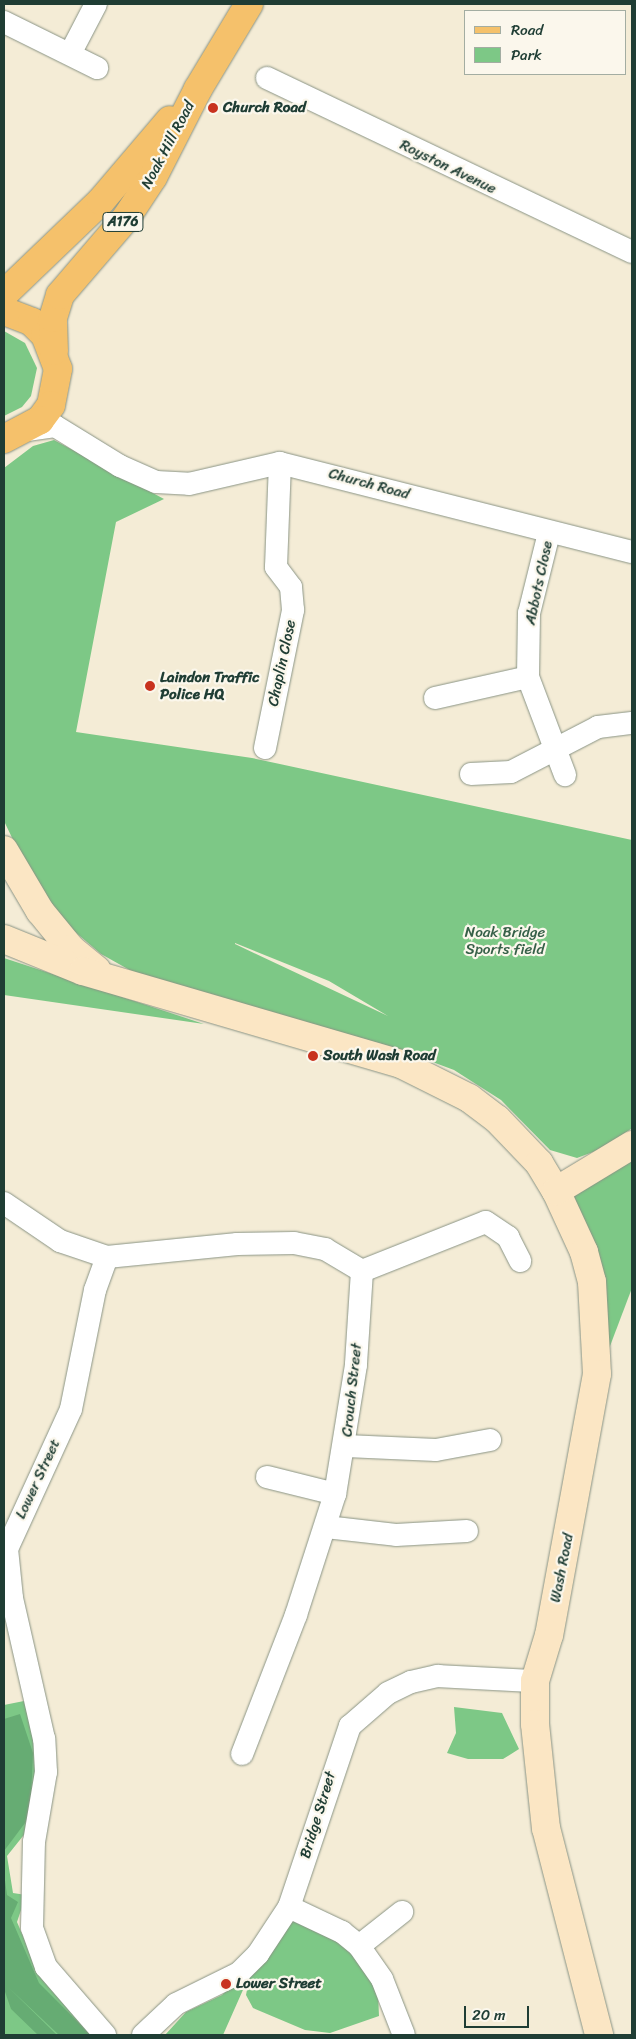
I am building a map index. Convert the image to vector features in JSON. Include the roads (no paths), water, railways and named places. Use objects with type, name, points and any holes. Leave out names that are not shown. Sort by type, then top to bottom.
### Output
[{"type":"main road","name":"Noak Hill Road","points":[[4,448],[15,435],[51,405],[57,388],[53,318],[60,295],[126,218],[153,177],[198,89],[249,4]]},
{"type":"main road","name":"Noak Hill Road","points":[[4,294],[101,201],[198,89]]},
{"type":"main road","points":[[4,311],[32,322],[54,351]]},
{"type":"street","points":[[70,52],[96,4]]},
{"type":"street","points":[[4,22],[70,52],[97,68]]},
{"type":"street","name":"Royston Avenue","points":[[267,78],[632,252]]},
{"type":"street","name":"Church Road","points":[[15,435],[55,426],[120,466],[156,482],[189,484],[280,462],[550,533],[632,552]]},
{"type":"street","name":"Chaplin Close","points":[[265,748],[293,610],[291,587],[276,567],[280,462]]},
{"type":"street","name":"Abbots Close","points":[[550,533],[529,613],[528,677],[565,776]]},
{"type":"street","points":[[435,698],[528,677]]},
{"type":"street","points":[[470,774],[511,772],[598,727],[632,724]]},
{"type":"street","points":[[4,850],[55,930],[110,978]]},
{"type":"street","points":[[4,939],[110,978],[361,1050],[436,1080],[503,1124],[538,1163],[556,1191],[632,1145]]},
{"type":"street","name":"Wash Road","points":[[556,1191],[584,1252],[592,1282],[597,1374],[549,1635],[535,1681],[535,1724],[546,1828],[599,2035]]},
{"type":"street","points":[[4,1204],[60,1241],[107,1257],[237,1244],[294,1243],[325,1249],[362,1271],[486,1222],[508,1237],[520,1261]]},
{"type":"street","name":"Lower Street","points":[[105,2035],[46,1967],[32,1928],[34,1842],[46,1772],[44,1739],[12,1598],[6,1549],[72,1409],[96,1290],[107,1257]]},
{"type":"street","name":"Crouch Street","points":[[242,1754],[326,1527],[335,1494],[346,1446],[362,1271]]},
{"type":"street","points":[[346,1446],[436,1450],[490,1440]]},
{"type":"street","points":[[267,1477],[335,1494]]},
{"type":"street","points":[[326,1527],[396,1535],[467,1531]]},
{"type":"street","name":"Bridge Street","points":[[147,2030],[176,2004],[252,1963],[289,1907],[350,1726],[388,1693],[411,1682],[438,1676],[535,1681]]},
{"type":"street","points":[[289,1907],[342,1932],[359,1946],[382,1979],[404,2035]]},
{"type":"street","points":[[359,1946],[402,1912]]},
{"type":"place","name":"Church Road","points":[[213,108]]},
{"type":"place","name":"Laindon Traffic Police HQ","points":[[150,686]]},
{"type":"place","name":"South Wash Road","points":[[313,1056]]},
{"type":"place","name":"Lower Street","points":[[226,1984]]},
{"type":"park label","name":"Noak Bridge Sports field","points":[[505,940]]}]
